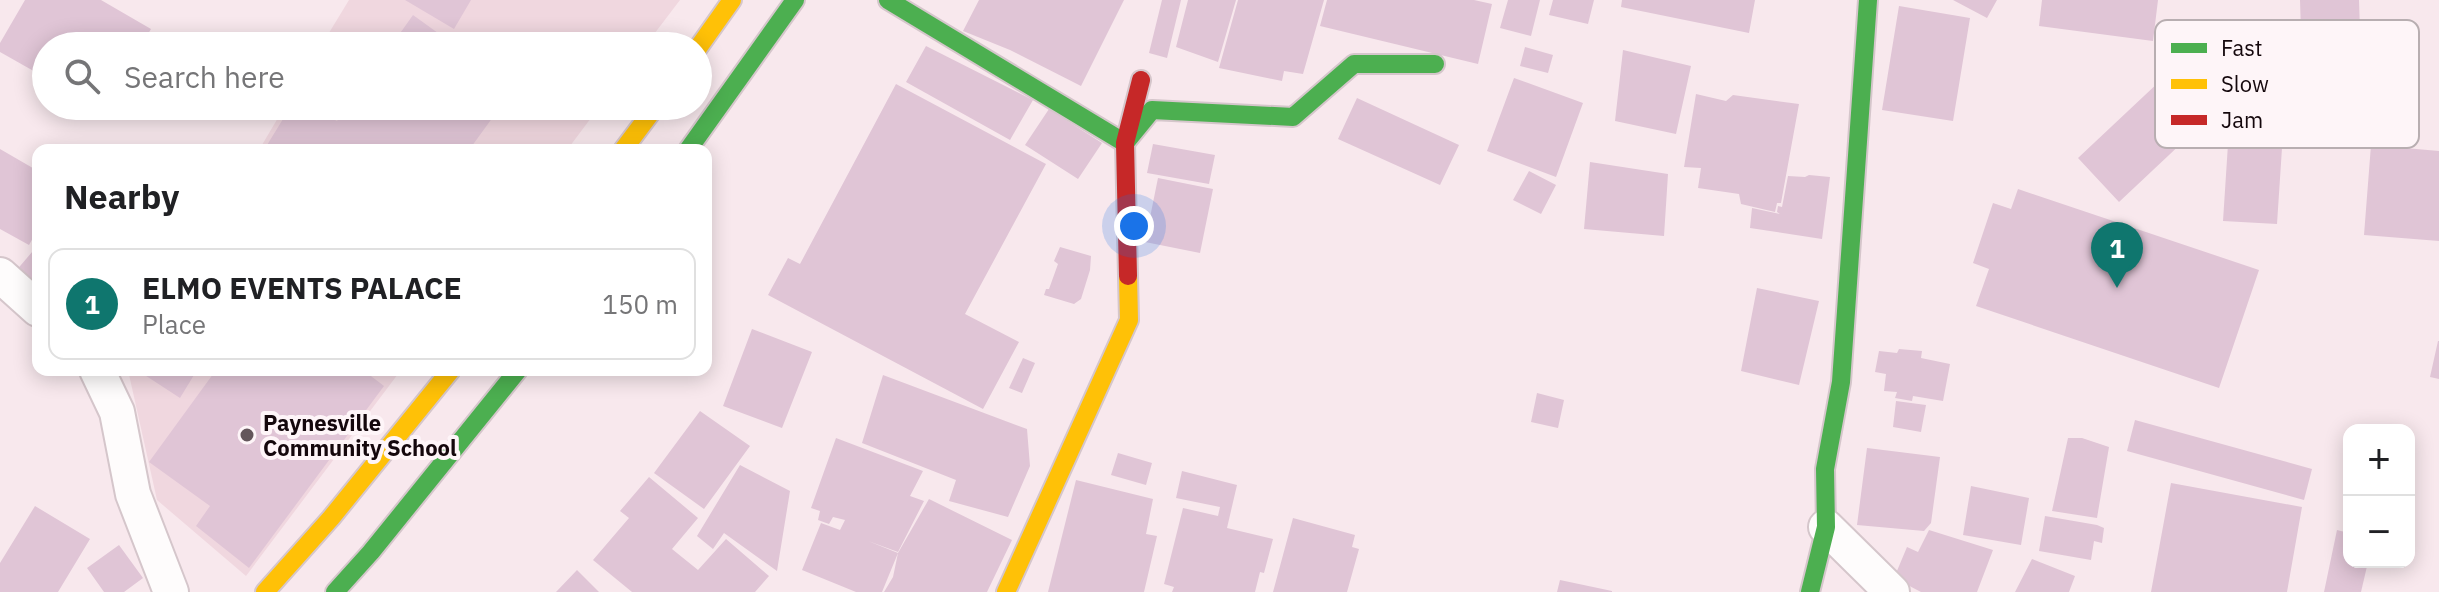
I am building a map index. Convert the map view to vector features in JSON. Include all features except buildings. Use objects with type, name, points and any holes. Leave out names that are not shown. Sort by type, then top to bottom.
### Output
[{"type":"main road","points":[[709,32],[732,0]]},
{"type":"main road","points":[[712,116],[795,0]]},
{"type":"main road","points":[[888,0],[1125,143]]},
{"type":"main road","points":[[1810,592],[1826,527],[1825,469],[1841,382],[1868,0]]},
{"type":"main road","points":[[1125,143],[1152,110],[1293,117],[1354,64],[1435,64]]},
{"type":"main road","points":[[1006,592],[1129,320],[1125,143],[1141,80]]},
{"type":"main road","points":[[628,144],[646,120]]},
{"type":"main road","points":[[692,144],[709,120]]},
{"type":"main road","points":[[265,592],[331,518],[446,376]]},
{"type":"main road","points":[[335,592],[513,376]]},
{"type":"street","points":[[0,275],[32,304]]},
{"type":"street","points":[[100,376],[117,412],[133,494],[171,592]]},
{"type":"street","points":[[1826,527],[1892,592]]},
{"type":"shaded area","points":[[349,0],[680,0],[656,32],[330,32]]},
{"type":"shaded area","points":[[277,120],[590,120],[572,144],[263,144]]},
{"type":"shaded area","name":"Paynesville Community School","points":[[129,376],[396,376],[246,576],[157,500]]},
{"type":"traffic: fast","points":[[712,116],[795,0]]},
{"type":"traffic: fast","points":[[888,0],[1125,143],[1152,110],[1293,117],[1354,64],[1435,64]]},
{"type":"traffic: fast","points":[[1810,592],[1826,527],[1825,469],[1841,382],[1868,0]]},
{"type":"traffic: fast","points":[[692,144],[709,120]]},
{"type":"traffic: fast","points":[[335,592],[513,376]]},
{"type":"traffic: slow","points":[[709,32],[732,0]]},
{"type":"traffic: slow","points":[[628,144],[646,120]]},
{"type":"traffic: slow","points":[[1006,592],[1129,320],[1128,276]]},
{"type":"traffic: slow","points":[[265,592],[331,518],[446,376]]},
{"type":"traffic: jam","points":[[1128,276],[1125,143],[1141,80]]},
{"type":"place","name":"ELMO EVENTS PALACE","points":[[2117,288]]},
{"type":"place","name":"Paynesville Community School","points":[[247,435]]}]
